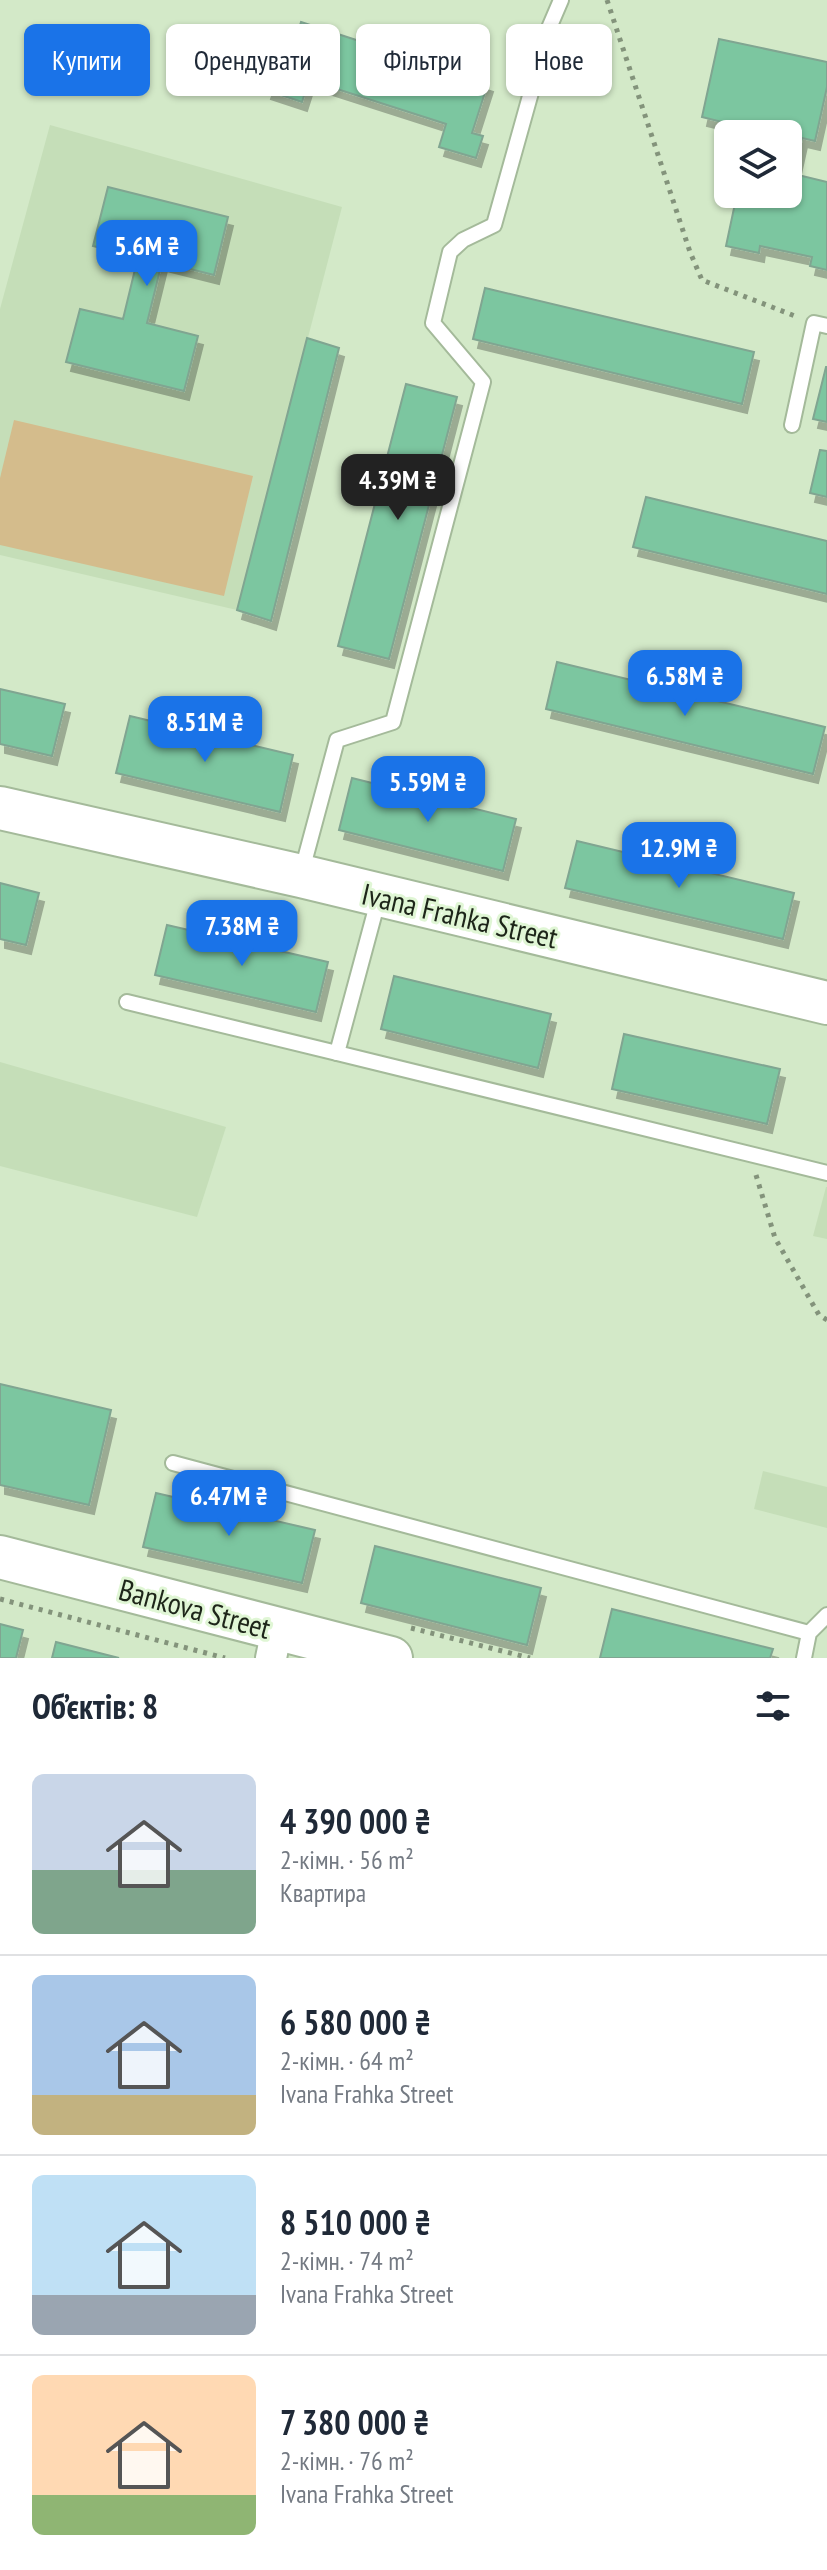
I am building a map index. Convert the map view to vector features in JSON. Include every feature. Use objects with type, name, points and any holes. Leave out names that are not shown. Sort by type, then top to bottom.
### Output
[{"type":"street","name":"Ivana Frahka Street","points":[[0,808],[301,876],[827,1003]]},
{"type":"street","name":"Bankova Street","points":[[0,1557],[274,1644],[391,1658]]},
{"type":"lane","points":[[301,876],[337,740],[393,722],[483,382],[433,323],[436,309],[450,252],[463,240],[494,225],[549,28],[561,0]]},
{"type":"lane","points":[[792,425],[820,325]]},
{"type":"lane","points":[[337,1053],[379,897]]},
{"type":"lane","points":[[127,1002],[827,1173]]},
{"type":"lane","points":[[173,1463],[809,1633]]},
{"type":"lane","points":[[804,1658],[809,1633],[827,1615]]},
{"type":"path","points":[[607,0],[702,280],[820,325]]},
{"type":"path","points":[[750,1154],[775,1238],[819,1315],[827,1320]]},
{"type":"path","points":[[0,1599],[225,1658]]},
{"type":"shaded area","points":[[50,125],[342,207],[237,610],[0,555],[0,309]]},
{"type":"shaded area","points":[[14,420],[253,476],[224,596],[0,545],[0,478]]},
{"type":"shaded area","points":[[0,1062],[226,1127],[197,1217],[0,1166]]},
{"type":"shaded area","points":[[827,1187],[827,1239],[813,1236]]},
{"type":"shaded area","points":[[763,1471],[827,1487],[827,1528],[754,1509]]},
{"type":"building","points":[[340,35],[356,40],[356,95],[340,90]]},
{"type":"building","points":[[719,39],[827,62],[827,87],[815,141],[802,138],[802,120],[714,120],[702,117]]},
{"type":"building","points":[[284,96],[304,96],[302,102]]},
{"type":"building","points":[[359,96],[484,96],[472,133],[483,136],[476,158],[439,147],[446,124]]},
{"type":"building","points":[[802,176],[827,182],[827,270],[810,266],[812,257],[760,246],[759,253],[726,246],[734,208],[802,208]]},
{"type":"building","points":[[108,187],[228,217],[214,275],[162,262],[147,323],[198,336],[184,391],[66,362],[80,309],[123,319],[138,257],[93,246]]},
{"type":"building","points":[[485,288],[754,352],[742,404],[473,339]]},
{"type":"building","points":[[307,338],[339,348],[271,621],[237,610]]},
{"type":"building","points":[[827,367],[827,422],[813,419]]},
{"type":"building","points":[[406,384],[457,397],[389,659],[338,646]]},
{"type":"building","points":[[820,450],[827,451],[827,497],[810,493]]},
{"type":"building","points":[[646,497],[827,541],[827,594],[633,547]]},
{"type":"building","points":[[557,662],[825,727],[813,774],[546,709]]},
{"type":"building","points":[[0,689],[65,704],[52,756],[0,744]]},
{"type":"building","points":[[130,716],[293,755],[280,812],[116,773]]},
{"type":"building","points":[[352,778],[516,819],[503,871],[339,830]]},
{"type":"building","points":[[577,841],[794,893],[783,939],[565,888]]},
{"type":"building","points":[[0,883],[39,893],[26,945],[0,939]]},
{"type":"building","points":[[167,925],[328,962],[316,1012],[155,975]]},
{"type":"building","points":[[394,976],[551,1014],[538,1068],[381,1029]]},
{"type":"building","points":[[624,1034],[780,1069],[767,1124],[612,1089]]},
{"type":"building","points":[[0,1384],[111,1410],[89,1505],[0,1485]]},
{"type":"building","points":[[156,1493],[315,1530],[302,1583],[143,1547]]},
{"type":"building","points":[[375,1546],[541,1588],[527,1645],[361,1603]]},
{"type":"building","points":[[612,1609],[773,1649],[770,1658],[600,1658]]},
{"type":"building","points":[[0,1624],[23,1630],[16,1658],[0,1658]]},
{"type":"building","points":[[56,1642],[119,1658],[52,1658]]}]
